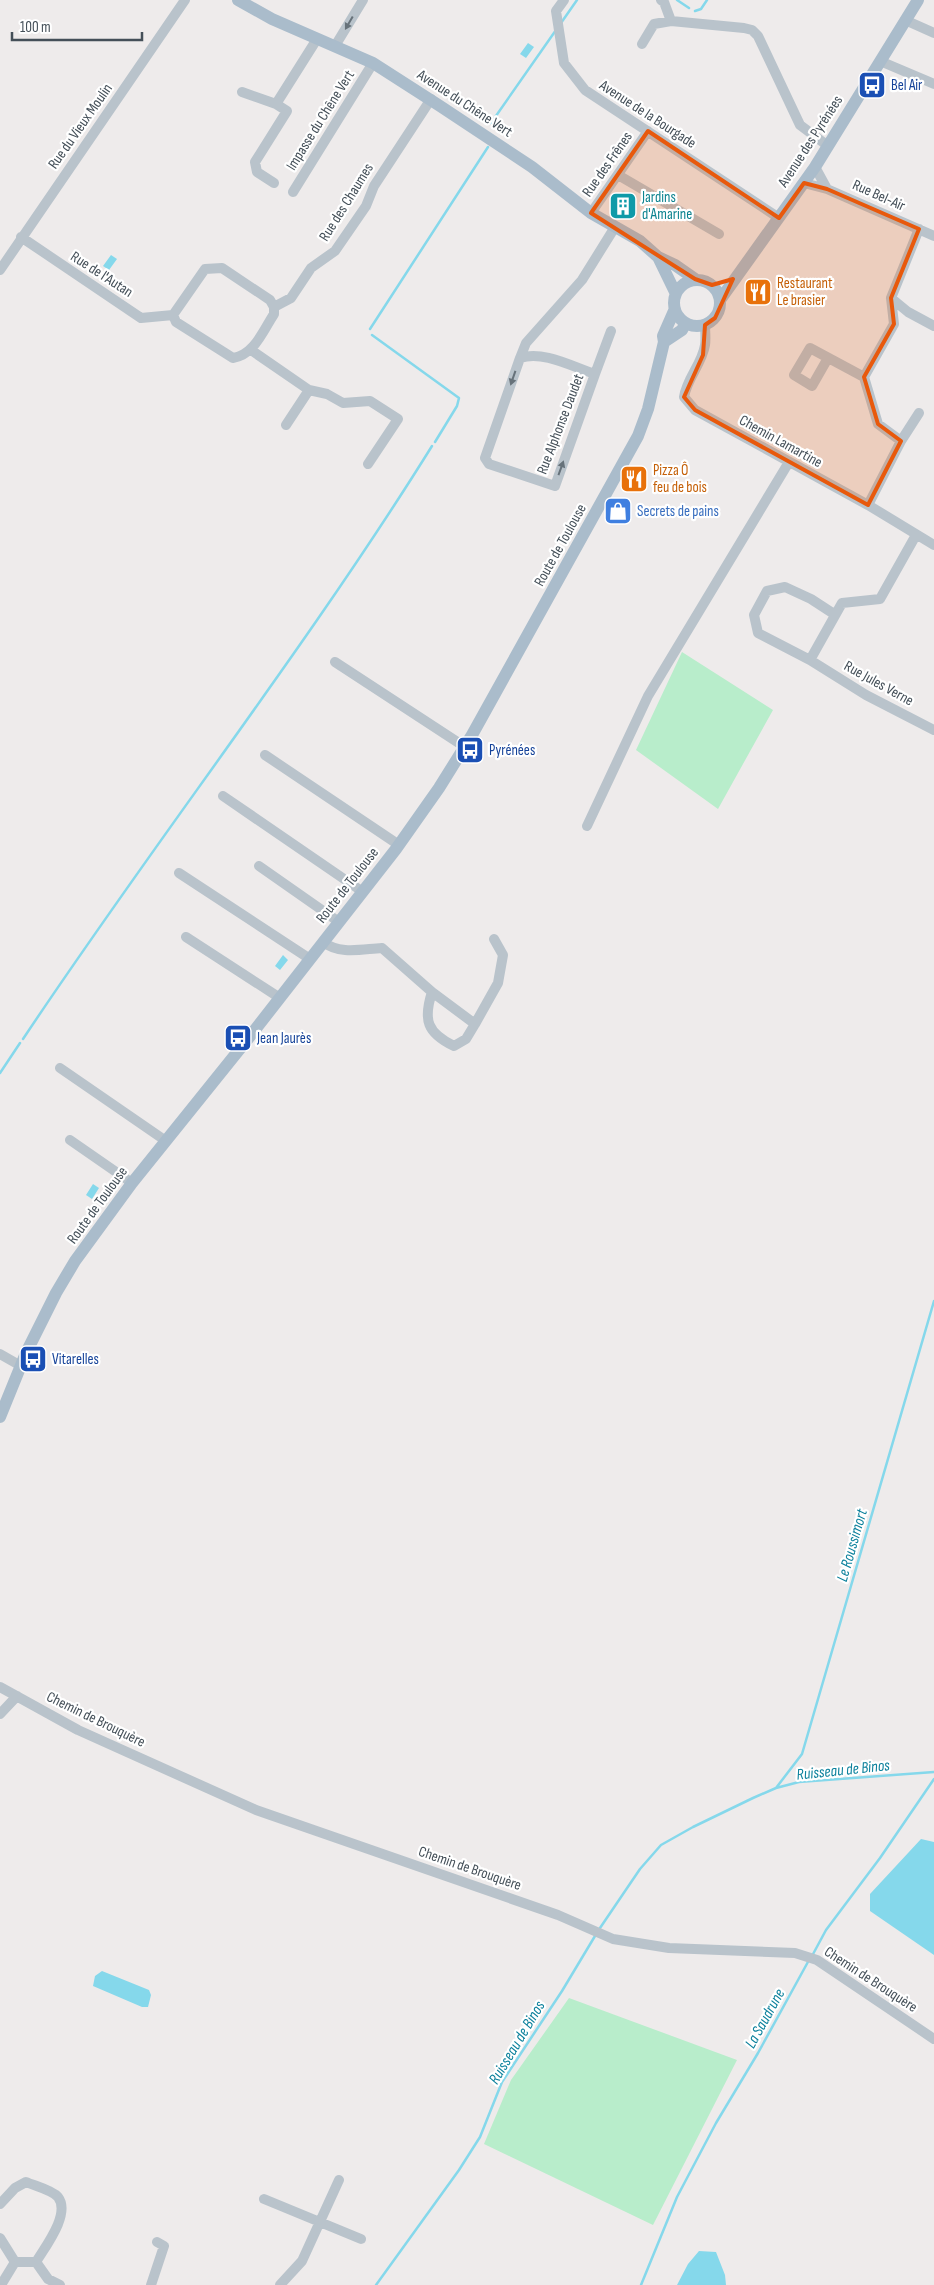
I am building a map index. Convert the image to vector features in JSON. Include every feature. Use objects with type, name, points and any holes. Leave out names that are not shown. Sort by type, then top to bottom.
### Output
[{"type":"main road","name":"Avenue du Chêne Vert","points":[[238,0],[272,19],[374,63],[532,167],[591,213],[640,241],[658,257],[675,265],[695,279]]},
{"type":"main road","name":"Avenue des Pyrénées","points":[[720,300],[815,167],[918,0]]},
{"type":"main road","name":"Avenue du Chêne Vert","points":[[658,257],[676,292]]},
{"type":"main road","name":"Avenue des Pyrénées","points":[[712,285],[723,282],[741,270]]},
{"type":"main road","points":[[695,279],[712,285],[720,300],[719,311],[715,318],[705,325],[697,327],[685,324],[674,311],[673,300],[676,292],[687,281],[695,279]]},
{"type":"main road","name":"Route de Toulouse","points":[[0,1417],[21,1366],[56,1293],[75,1261],[132,1183],[399,845],[465,747],[638,436],[648,409],[664,336],[674,311]]},
{"type":"main road","points":[[664,342],[682,330],[685,324]]},
{"type":"street","name":"Rue du Vieux Moulin","points":[[0,270],[185,0]]},
{"type":"street","points":[[335,46],[363,0]]},
{"type":"street","name":"Avenue de la Bourgade","points":[[564,0],[556,11],[564,64],[585,90],[779,218]]},
{"type":"street","points":[[661,0],[671,21]]},
{"type":"street","points":[[906,20],[934,33]]},
{"type":"street","points":[[642,44],[654,24],[671,21],[752,30],[758,36],[800,126],[828,146]]},
{"type":"street","points":[[242,92],[276,104],[317,39]]},
{"type":"street","points":[[880,61],[934,84]]},
{"type":"street","name":"Impasse du Chêne Vert","points":[[293,192],[374,63]]},
{"type":"street","name":"Rue des Chaumes","points":[[274,307],[291,298],[311,268],[335,251],[366,206],[374,186],[431,99]]},
{"type":"street","name":"Impasse du Chêne Vert","points":[[274,183],[257,172],[255,162],[287,112],[276,104]]},
{"type":"street","name":"Rue des Frênes","points":[[591,213],[648,131]]},
{"type":"street","points":[[815,167],[827,189]]},
{"type":"street","name":"Rue des Frênes","points":[[618,175],[719,234]]},
{"type":"street","name":"Rue Bel-Air","points":[[804,183],[827,189],[934,236]]},
{"type":"street","name":"Rue Alphonse Daudet","points":[[611,331],[555,486],[489,464],[485,458],[526,343],[582,280],[615,227]]},
{"type":"street","points":[[864,377],[894,324],[891,298],[919,230]]},
{"type":"street","name":"Rue de l'Autan","points":[[21,237],[141,318],[173,315]]},
{"type":"street","points":[[222,268],[270,300],[274,307],[274,314],[251,350],[242,357],[233,358],[176,322],[173,315],[205,269],[222,268]]},
{"type":"street","points":[[891,298],[908,312],[934,326]]},
{"type":"street","name":"Chemin Lamartine","points":[[705,325],[706,344],[686,386],[684,397],[695,410],[868,505],[916,536],[934,545]]},
{"type":"street","points":[[533,334],[534,350],[540,356]]},
{"type":"street","points":[[251,350],[309,390],[327,394],[343,403],[370,400],[398,419],[368,464]]},
{"type":"street","name":"Rue Alphonse Daudet","points":[[520,358],[530,354],[540,356],[595,374]]},
{"type":"street","points":[[828,358],[864,377],[878,424],[900,441]]},
{"type":"street","points":[[286,425],[309,390]]},
{"type":"street","points":[[868,505],[900,441],[919,412]]},
{"type":"street","points":[[587,826],[648,696],[788,462]]},
{"type":"street","points":[[810,660],[834,614],[842,603],[880,599],[916,536]]},
{"type":"street","name":"Rue Jules Verne","points":[[834,614],[811,599],[785,587],[767,591],[754,615],[758,633],[934,730]]},
{"type":"street","points":[[335,662],[465,747]]},
{"type":"street","points":[[265,755],[399,845]]},
{"type":"street","points":[[223,796],[363,892]]},
{"type":"street","points":[[259,866],[338,922]]},
{"type":"street","points":[[179,873],[310,959]]},
{"type":"street","points":[[186,937],[280,998]]},
{"type":"street","points":[[432,992],[427,1006],[427,1022],[439,1038],[454,1046],[466,1039],[498,983],[503,955],[494,939]]},
{"type":"street","points":[[323,942],[334,949],[343,950],[382,948],[432,992],[475,1024]]},
{"type":"street","points":[[60,1068],[166,1141]]},
{"type":"street","points":[[70,1140],[132,1183]]},
{"type":"street","points":[[0,1354],[21,1366]]},
{"type":"street","name":"Chemin de Brouquère","points":[[0,1687],[78,1730],[256,1810],[558,1915],[613,1939],[669,1948],[795,1953],[817,1960],[934,2039]]},
{"type":"street","points":[[0,1714],[17,1696]]},
{"type":"street","points":[[280,2285],[302,2261],[339,2180]]},
{"type":"street","points":[[0,2204],[16,2188],[26,2182],[57,2196],[62,2205],[59,2224],[36,2262]]},
{"type":"street","points":[[264,2199],[361,2239]]},
{"type":"street","points":[[0,2238],[15,2262]]},
{"type":"street","points":[[151,2285],[164,2246],[157,2242]]},
{"type":"street","points":[[15,2262],[36,2262]]},
{"type":"street","points":[[1,2285],[15,2262]]},
{"type":"street","points":[[36,2262],[48,2279],[60,2285]]},
{"type":"highlighted area","points":[[648,131],[779,218],[804,183],[827,189],[919,229],[891,298],[894,324],[864,377],[878,424],[901,441],[868,505],[695,410],[684,397],[703,355],[705,325],[715,318],[733,279],[712,285],[695,279],[591,213]]},
{"type":"green space","points":[[682,652],[773,710],[718,809],[636,750]]},
{"type":"green space","points":[[569,1998],[737,2060],[653,2225],[484,2144],[511,2080]]},
{"type":"water","points":[[528,43],[534,47],[526,58],[520,54]]},
{"type":"water","points":[[111,255],[117,259],[109,270],[103,266]]},
{"type":"water","points":[[283,955],[288,960],[280,970],[275,966]]},
{"type":"water","points":[[93,1184],[99,1188],[92,1199],[86,1195]]},
{"type":"water","points":[[921,1839],[934,1842],[934,1955],[870,1911],[870,1894]]},
{"type":"water","points":[[102,1971],[149,1990],[151,1995],[148,2007],[142,2007],[93,1986],[95,1976]]},
{"type":"water","points":[[699,2251],[716,2252],[725,2275],[726,2285],[677,2285],[688,2264]]},
{"type":"waterway","points":[[561,23],[577,0]]},
{"type":"waterway","points":[[677,0],[689,8]]},
{"type":"waterway","points":[[695,11],[701,9],[707,0]]},
{"type":"waterway","points":[[491,123],[556,30]]},
{"type":"waterway","points":[[370,329],[488,147]]},
{"type":"waterway","points":[[372,335],[459,398],[457,406],[435,442]]},
{"type":"waterway","points":[[23,1039],[125,891],[282,671],[432,446]]},
{"type":"waterway","points":[[0,1073],[20,1043]]},
{"type":"waterway","name":"Le Roussimort","points":[[776,1788],[802,1754],[934,1301]]},
{"type":"waterway","name":"Ruisseau de Binos","points":[[600,1928],[640,1869],[661,1845],[753,1798],[776,1788],[799,1782],[934,1772]]},
{"type":"waterway","name":"La Saudrune","points":[[812,1956],[826,1930],[880,1858],[934,1779]]},
{"type":"waterway","name":"Ruisseau de Binos","points":[[376,2285],[459,2170],[480,2137],[502,2082],[562,1991],[595,1936]]},
{"type":"waterway","name":"La Saudrune","points":[[641,2285],[677,2197],[716,2123],[758,2053],[809,1960]]},
{"type":"place","name":"Bel Air","points":[[872,85]]},
{"type":"place","name":"Jardins d'Amarine","points":[[623,206]]},
{"type":"place","name":"Restaurant Le brasier","points":[[758,292]]},
{"type":"place","name":"Pizza Ô feu de bois","points":[[634,479]]},
{"type":"place","name":"Secrets de pains","points":[[618,511]]},
{"type":"place","name":"Pyrénées","points":[[470,750]]},
{"type":"place","name":"Jean Jaurès","points":[[238,1038]]},
{"type":"place","name":"Vitarelles","points":[[33,1359]]}]
